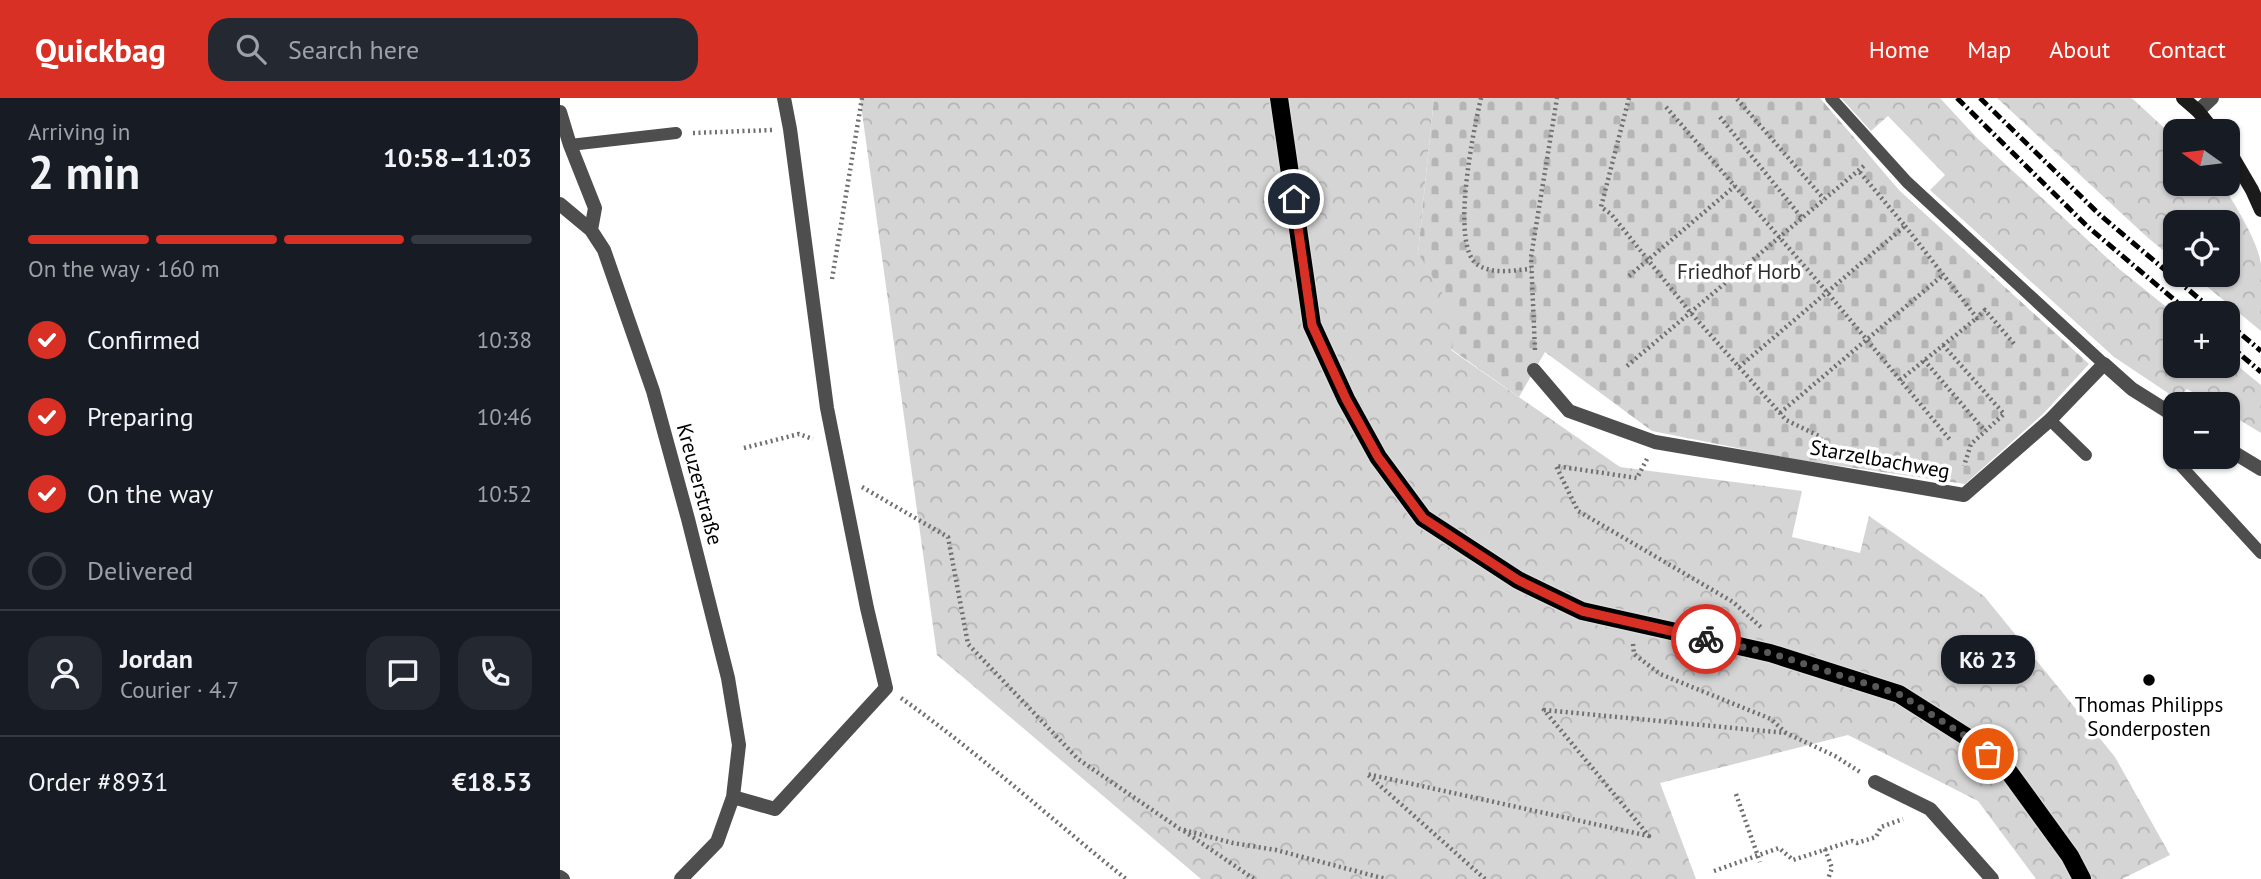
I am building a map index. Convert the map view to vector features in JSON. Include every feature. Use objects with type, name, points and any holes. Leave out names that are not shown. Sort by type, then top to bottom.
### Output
[{"type":"main road","points":[[1279,98],[1312,325],[1346,399],[1378,457],[1423,518],[1518,580],[1582,611],[1770,653],[1899,694],[1967,737],[2009,772],[2070,856],[2082,879]]},
{"type":"main road","points":[[2183,98],[2204,119]]},
{"type":"main road","points":[[2240,170],[2261,210]]},
{"type":"street","points":[[733,797],[775,809],[886,688],[827,408],[784,98]]},
{"type":"street","points":[[2198,111],[2212,98]]},
{"type":"street","points":[[560,111],[570,145],[595,208],[591,230]]},
{"type":"street","name":"Kreuzerstraße","points":[[560,204],[591,230],[604,250],[649,379],[728,678],[739,745],[733,797],[718,842],[681,879]]},
{"type":"street","points":[[2104,364],[2132,389],[2163,408]]},
{"type":"street","name":"Starzelbachweg","points":[[1534,370],[1569,411],[1655,443],[1964,495],[2050,420],[2104,364]]},
{"type":"street","points":[[2240,456],[2261,469]]},
{"type":"street","points":[[1875,782],[1930,809],[1992,879]]},
{"type":"lane","points":[[1831,98],[1927,202],[2104,364]]},
{"type":"lane","points":[[570,145],[676,133]]},
{"type":"lane","points":[[2050,420],[2086,455]]},
{"type":"lane","points":[[2184,469],[2261,553]]},
{"type":"path","points":[[831,287],[862,98]]},
{"type":"path","points":[[1480,98],[1464,210],[1469,251],[1475,264],[1491,271],[1531,269]]},
{"type":"path","points":[[1534,370],[1531,257],[1557,98]]},
{"type":"path","points":[[1629,98],[1601,207],[1611,214],[1690,312],[1786,420],[1819,436],[1840,474]]},
{"type":"path","points":[[1737,99],[1824,199]]},
{"type":"path","points":[[1665,107],[1951,441]]},
{"type":"path","points":[[1720,117],[1802,218]]},
{"type":"path","points":[[676,133],[790,129]]},
{"type":"path","points":[[1627,366],[1880,152]]},
{"type":"path","points":[[1858,170],[1977,318]]},
{"type":"path","points":[[1629,276],[1735,186]]},
{"type":"path","points":[[1739,367],[1905,226]]},
{"type":"path","points":[[1780,413],[1943,275]]},
{"type":"path","points":[[1900,380],[1985,310],[2016,346]]},
{"type":"path","points":[[1943,345],[2004,414],[1971,444],[1956,494]]},
{"type":"path","points":[[1924,360],[1984,430]]},
{"type":"path","points":[[744,448],[799,434],[810,436],[816,442],[833,440]]},
{"type":"path","points":[[1655,443],[1637,478],[1556,466],[1578,512],[1733,602],[1771,636]]},
{"type":"path","points":[[841,475],[948,537],[968,644],[1078,759],[1254,879]]},
{"type":"path","points":[[1630,622],[1634,654],[1660,674],[1771,719],[1786,733],[1835,756],[1875,782]]},
{"type":"path","points":[[886,688],[943,727],[1126,879]]},
{"type":"path","points":[[1485,879],[1367,774],[1649,836],[1544,709],[1786,733]]},
{"type":"path","points":[[1736,794],[1759,862]]},
{"type":"path","points":[[1714,871],[1779,848],[1793,860],[1852,841],[1857,844],[1876,837],[1881,827],[1930,809]]},
{"type":"path","points":[[1180,829],[1233,843],[1276,850],[1386,879]]},
{"type":"path","points":[[1825,849],[1832,868],[1828,879]]},
{"type":"green space","points":[[860,98],[1434,98],[1418,253],[1459,319],[1451,350],[1620,467],[1802,491],[1792,537],[1860,553],[1869,516],[1984,596],[2115,757],[2170,855],[2122,879],[2036,879],[1978,801],[1848,735],[1660,783],[1696,879],[1201,879],[937,655]]},
{"type":"green space","name":"Friedhof Horb","points":[[1434,98],[1820,98],[1899,190],[2089,364],[2043,414],[1965,484],[1793,459],[1652,431],[1545,352],[1519,397],[1451,349],[1458,319],[1418,253]]},
{"type":"green space","points":[[1841,98],[1940,98],[1977,138],[2118,268],[2163,304],[2163,378],[2240,378],[2240,368],[2261,385],[2261,433],[2240,420],[2240,392],[2192,392],[2187,389],[2184,392],[2166,392],[2114,357],[1930,190],[1945,175],[1888,116],[1871,131]]},
{"type":"green space","points":[[1997,98],[2131,98],[2163,127],[2163,196],[2229,196],[2237,210],[2163,210],[2163,250]]},
{"type":"green space","points":[[2240,215],[2255,244],[2261,264],[2261,331],[2240,314],[2240,301],[2225,301],[2208,287],[2240,287]]},
{"type":"railway","points":[[1957,98],[2088,227],[2176,301]]},
{"type":"railway","points":[[1980,98],[2100,215],[2202,301]]},
{"type":"railway","points":[[2240,333],[2261,351]]},
{"type":"railway","points":[[2240,354],[2261,372]]},
{"type":"way so far","points":[[1706,639],[1770,653],[1899,694],[1967,737],[1988,754]]},
{"type":"place","name":"Thomas Philipps Sonderposten","points":[[2149,680]]},
{"type":"place","name":"Kö 23","points":[[1988,754]]},
{"type":"route","points":[[1294,199],[1312,325],[1346,399],[1378,457],[1423,518],[1518,580],[1582,611],[1706,639]]}]
